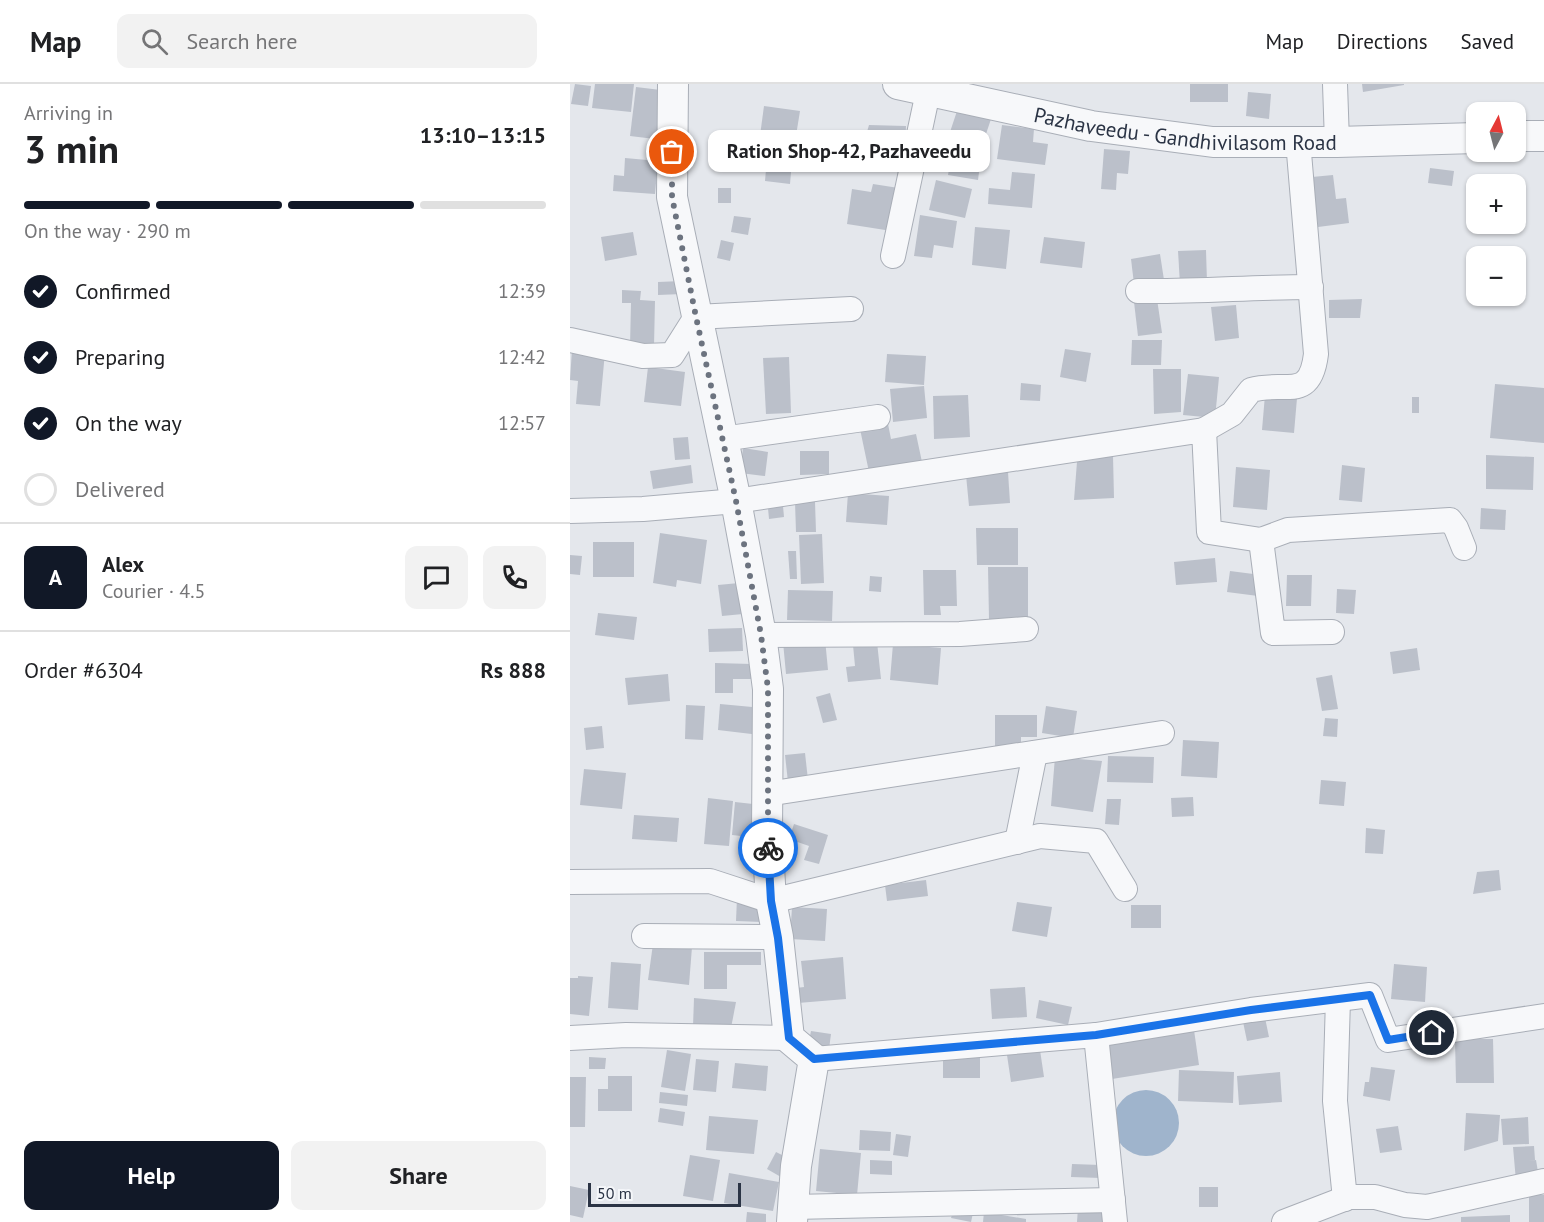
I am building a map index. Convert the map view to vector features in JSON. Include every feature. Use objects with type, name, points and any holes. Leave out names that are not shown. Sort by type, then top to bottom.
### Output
[{"type":"street","points":[[673,84],[672,197],[736,501],[761,635],[768,689],[767,833],[771,901],[778,938],[789,1038]]},
{"type":"street","name":"Pazhaveedu - Gandhivilasom Road","points":[[898,84],[1102,128],[1213,142],[1337,142],[1466,138]]},
{"type":"street","points":[[1335,84],[1337,142]]},
{"type":"street","points":[[894,256],[928,92]]},
{"type":"street","points":[[1526,136],[1544,136]]},
{"type":"street","points":[[570,511],[643,509],[736,501],[1204,430],[1232,414],[1251,390],[1264,387],[1301,386],[1307,382],[1313,372],[1316,354],[1298,141]]},
{"type":"street","points":[[1138,291],[1311,287]]},
{"type":"street","points":[[696,317],[851,309]]},
{"type":"street","points":[[570,340],[643,356],[672,355],[696,317]]},
{"type":"street","points":[[722,439],[878,417]]},
{"type":"street","points":[[1204,430],[1209,532],[1261,540],[1288,530],[1450,520],[1464,548]]},
{"type":"street","points":[[1261,540],[1273,633],[1332,632]]},
{"type":"street","points":[[761,635],[960,634],[1026,629]]},
{"type":"street","points":[[767,794],[1162,733]]},
{"type":"street","points":[[1017,842],[1035,753]]},
{"type":"street","points":[[570,882],[710,881],[771,901],[1040,836],[1096,841],[1125,889]]},
{"type":"street","points":[[644,936],[778,938]]},
{"type":"street","points":[[570,1038],[626,1035],[789,1038],[814,1059],[1096,1035],[1251,1010],[1370,995],[1388,1040],[1544,1016]]},
{"type":"street","points":[[1338,999],[1335,1101],[1345,1199]]},
{"type":"street","points":[[814,1059],[796,1166],[792,1215],[1114,1211],[1096,1035]]},
{"type":"street","points":[[1284,1222],[1345,1199],[1375,1197],[1405,1205],[1427,1207],[1544,1181]]},
{"type":"water","points":[[1140,1090],[1152,1090],[1170,1099],[1177,1110],[1179,1123],[1177,1136],[1170,1147],[1159,1154],[1140,1156],[1127,1151],[1118,1142],[1113,1129],[1113,1117],[1118,1104],[1127,1095]]},
{"type":"building","points":[[575,84],[591,86],[588,106],[571,104]]},
{"type":"building","points":[[595,84],[634,84],[631,112],[592,108]]},
{"type":"building","points":[[1190,84],[1228,84],[1228,102],[1190,102]]},
{"type":"building","points":[[1362,84],[1404,84],[1404,85],[1363,92]]},
{"type":"building","points":[[636,87],[669,91],[663,140],[630,136]]},
{"type":"building","points":[[1248,92],[1271,94],[1269,119],[1246,116]]},
{"type":"building","points":[[959,105],[992,116],[980,152],[947,141]]},
{"type":"building","points":[[764,106],[800,111],[794,148],[759,143]]},
{"type":"building","points":[[869,125],[906,126],[904,169],[858,163]]},
{"type":"building","points":[[1002,125],[1034,129],[1033,142],[1048,144],[1045,165],[997,159]]},
{"type":"building","points":[[768,147],[793,149],[790,184],[765,181]]},
{"type":"building","points":[[1104,149],[1130,151],[1128,174],[1117,173],[1116,190],[1101,189]]},
{"type":"building","points":[[952,152],[981,157],[978,180],[948,175]]},
{"type":"building","points":[[625,158],[658,161],[655,194],[613,191],[614,175],[624,176]]},
{"type":"building","points":[[1430,168],[1454,171],[1452,186],[1428,183]]},
{"type":"building","points":[[1012,172],[1035,174],[1032,208],[988,204],[989,188],[1010,190]]},
{"type":"building","points":[[1333,175],[1336,199],[1346,198],[1349,223],[1318,227],[1312,177]]},
{"type":"building","points":[[936,180],[972,189],[965,218],[929,210]]},
{"type":"building","points":[[873,184],[905,189],[898,232],[847,224],[852,189],[871,192]]},
{"type":"building","points":[[718,188],[731,188],[731,203],[718,203]]},
{"type":"building","points":[[920,215],[957,221],[953,248],[934,245],[932,258],[914,256]]},
{"type":"building","points":[[734,216],[751,218],[748,235],[731,232]]},
{"type":"building","points":[[975,227],[1010,230],[1006,269],[972,265]]},
{"type":"building","points":[[633,232],[637,255],[605,261],[601,237]]},
{"type":"building","points":[[1044,237],[1085,242],[1082,268],[1040,263]]},
{"type":"building","points":[[721,240],[734,243],[730,261],[717,258]]},
{"type":"building","points":[[1206,250],[1207,283],[1180,284],[1178,251]]},
{"type":"building","points":[[1160,254],[1164,280],[1134,284],[1131,259]]},
{"type":"building","points":[[682,281],[682,294],[658,295],[658,282]]},
{"type":"building","points":[[622,290],[641,291],[640,300],[655,301],[654,346],[630,346],[631,303],[622,303]]},
{"type":"building","points":[[1157,299],[1162,333],[1138,336],[1134,302]]},
{"type":"building","points":[[1362,299],[1360,318],[1329,318],[1329,300]]},
{"type":"building","points":[[1236,305],[1239,338],[1215,341],[1211,307]]},
{"type":"building","points":[[1132,340],[1162,340],[1161,365],[1131,365]]},
{"type":"building","points":[[572,349],[605,352],[600,406],[576,404],[578,381],[570,380]]},
{"type":"building","points":[[1065,349],[1091,353],[1086,382],[1060,377]]},
{"type":"building","points":[[887,354],[926,356],[924,385],[885,382]]},
{"type":"building","points":[[789,357],[791,413],[766,414],[763,358]]},
{"type":"building","points":[[648,367],[685,372],[681,406],[644,402]]},
{"type":"building","points":[[1153,369],[1181,369],[1181,412],[1154,414]]},
{"type":"building","points":[[1188,374],[1219,377],[1215,418],[1183,415]]},
{"type":"building","points":[[1021,383],[1041,385],[1040,401],[1020,400]]},
{"type":"building","points":[[1495,384],[1544,388],[1544,443],[1490,438]]},
{"type":"building","points":[[924,386],[927,418],[893,422],[890,389]]},
{"type":"building","points":[[968,395],[970,437],[934,439],[933,396]]},
{"type":"building","points":[[1265,395],[1297,398],[1294,433],[1262,430]]},
{"type":"building","points":[[1412,397],[1419,397],[1419,413],[1412,413]]},
{"type":"building","points":[[888,424],[891,439],[916,434],[922,462],[869,472],[860,429]]},
{"type":"building","points":[[688,437],[690,459],[675,460],[673,438]]},
{"type":"building","points":[[743,448],[768,452],[765,476],[740,473]]},
{"type":"building","points":[[800,451],[829,451],[829,474],[800,475]]},
{"type":"building","points":[[1486,455],[1534,457],[1533,490],[1486,489]]},
{"type":"building","points":[[1113,456],[1114,498],[1074,500],[1077,462]]},
{"type":"building","points":[[691,465],[693,483],[653,489],[650,471]]},
{"type":"building","points":[[1342,465],[1365,468],[1362,502],[1339,500]]},
{"type":"building","points":[[1236,467],[1270,470],[1267,510],[1233,507]]},
{"type":"building","points":[[1008,472],[1010,503],[969,506],[966,475]]},
{"type":"building","points":[[848,493],[889,496],[887,525],[846,522]]},
{"type":"building","points":[[795,502],[815,502],[816,532],[796,532]]},
{"type":"building","points":[[783,506],[784,517],[769,519],[768,508]]},
{"type":"building","points":[[1481,508],[1506,510],[1505,530],[1480,529]]},
{"type":"building","points":[[976,528],[1018,528],[1018,565],[977,565]]},
{"type":"building","points":[[660,533],[707,540],[701,584],[677,580],[676,587],[653,583]]},
{"type":"building","points":[[822,534],[824,583],[801,584],[799,535]]},
{"type":"building","points":[[593,542],[634,542],[634,577],[593,577]]},
{"type":"building","points":[[788,551],[796,551],[797,579],[790,579]]},
{"type":"building","points":[[570,555],[582,556],[580,575],[570,574]]},
{"type":"building","points":[[1215,558],[1217,582],[1176,585],[1174,562]]},
{"type":"building","points":[[988,567],[1028,567],[1028,619],[989,619]]},
{"type":"building","points":[[923,570],[956,570],[957,606],[940,606],[941,615],[924,615]]},
{"type":"building","points":[[1230,571],[1261,575],[1258,596],[1227,592]]},
{"type":"building","points":[[1287,575],[1312,575],[1311,606],[1286,606]]},
{"type":"building","points":[[870,576],[882,577],[881,592],[869,591]]},
{"type":"building","points":[[739,583],[743,614],[722,616],[718,585]]},
{"type":"building","points":[[1337,589],[1356,590],[1354,614],[1336,613]]},
{"type":"building","points":[[788,590],[833,591],[832,621],[787,620]]},
{"type":"building","points":[[598,613],[637,617],[634,640],[595,635]]},
{"type":"building","points":[[742,628],[743,651],[709,652],[708,629]]},
{"type":"building","points":[[825,639],[828,670],[786,674],[783,642]]},
{"type":"building","points":[[877,642],[881,679],[848,682],[846,667],[855,666],[853,645]]},
{"type":"building","points":[[893,644],[941,648],[938,685],[890,680]]},
{"type":"building","points":[[1417,648],[1420,670],[1393,674],[1390,652]]},
{"type":"building","points":[[715,663],[752,664],[752,679],[733,679],[733,693],[715,693]]},
{"type":"building","points":[[668,674],[670,701],[628,705],[625,678]]},
{"type":"building","points":[[1332,675],[1338,709],[1322,711],[1316,678]]},
{"type":"building","points":[[830,693],[837,720],[823,723],[816,697]]},
{"type":"building","points":[[720,704],[763,708],[760,735],[718,730]]},
{"type":"building","points":[[686,705],[705,706],[703,740],[685,739]]},
{"type":"building","points":[[1046,706],[1077,711],[1073,738],[1042,733]]},
{"type":"building","points":[[995,715],[1037,715],[1037,737],[1021,737],[1021,754],[995,754]]},
{"type":"building","points":[[1325,718],[1338,719],[1337,737],[1323,736]]},
{"type":"building","points":[[602,726],[604,748],[586,750],[584,728]]},
{"type":"building","points":[[1183,740],[1219,742],[1217,778],[1181,776]]},
{"type":"building","points":[[805,753],[808,780],[788,782],[785,755]]},
{"type":"building","points":[[1108,756],[1154,757],[1153,783],[1107,782]]},
{"type":"building","points":[[1055,757],[1102,761],[1093,812],[1051,806]]},
{"type":"building","points":[[584,769],[626,773],[622,809],[580,805]]},
{"type":"building","points":[[1321,780],[1346,782],[1344,806],[1319,804]]},
{"type":"building","points":[[1193,797],[1194,816],[1172,817],[1171,798]]},
{"type":"building","points":[[708,798],[733,801],[729,846],[704,844]]},
{"type":"building","points":[[1107,799],[1121,799],[1119,825],[1105,824]]},
{"type":"building","points":[[735,802],[753,804],[750,837],[732,835]]},
{"type":"building","points":[[634,815],[679,818],[677,842],[632,839]]},
{"type":"building","points":[[794,824],[828,835],[819,864],[804,860],[809,846],[789,839]]},
{"type":"building","points":[[1366,828],[1385,830],[1383,854],[1365,853]]},
{"type":"building","points":[[1499,870],[1501,890],[1473,894],[1477,872]]},
{"type":"building","points":[[926,880],[928,896],[887,901],[885,885]]},
{"type":"building","points":[[737,898],[763,900],[762,922],[736,921]]},
{"type":"building","points":[[1017,902],[1052,907],[1047,937],[1012,931]]},
{"type":"building","points":[[1131,905],[1161,905],[1161,928],[1131,928]]},
{"type":"building","points":[[792,907],[827,909],[825,941],[790,939]]},
{"type":"building","points":[[653,944],[692,947],[689,985],[648,980]]},
{"type":"building","points":[[704,952],[761,952],[761,965],[727,965],[727,989],[704,989]]},
{"type":"building","points":[[843,957],[846,999],[798,1003],[796,988],[804,987],[801,961]]},
{"type":"building","points":[[611,962],[641,964],[638,1010],[608,1008]]},
{"type":"building","points":[[1394,964],[1427,967],[1425,1002],[1391,999]]},
{"type":"building","points":[[578,976],[593,977],[589,1016],[570,1014],[570,978],[578,978]]},
{"type":"building","points":[[1025,987],[1027,1017],[992,1019],[990,989]]},
{"type":"building","points":[[694,998],[736,1002],[731,1028],[693,1027]]},
{"type":"building","points":[[1039,1000],[1072,1007],[1068,1025],[1036,1018]]},
{"type":"building","points":[[1264,1013],[1269,1037],[1247,1041],[1242,1017]]},
{"type":"building","points":[[1194,1030],[1199,1065],[1112,1079],[1107,1044]]},
{"type":"building","points":[[811,1031],[831,1034],[829,1049],[808,1046]]},
{"type":"building","points":[[1455,1039],[1493,1039],[1494,1083],[1456,1083]]},
{"type":"building","points":[[667,1050],[691,1054],[685,1091],[661,1087]]},
{"type":"building","points":[[1040,1050],[1044,1077],[1011,1082],[1007,1055]]},
{"type":"building","points":[[943,1055],[980,1055],[980,1078],[943,1078]]},
{"type":"building","points":[[589,1057],[606,1058],[605,1069],[589,1069]]},
{"type":"building","points":[[696,1059],[719,1061],[716,1092],[693,1090]]},
{"type":"building","points":[[735,1063],[768,1066],[766,1091],[732,1088]]},
{"type":"building","points":[[1371,1067],[1395,1070],[1390,1101],[1363,1096],[1365,1082],[1369,1082]]},
{"type":"building","points":[[1179,1070],[1234,1072],[1233,1103],[1178,1101]]},
{"type":"building","points":[[1280,1072],[1282,1102],[1239,1105],[1237,1076]]},
{"type":"building","points":[[608,1076],[632,1076],[632,1111],[598,1111],[598,1089],[608,1089]]},
{"type":"building","points":[[570,1077],[586,1077],[585,1127],[570,1127]]},
{"type":"building","points":[[660,1092],[688,1095],[687,1106],[659,1103]]},
{"type":"building","points":[[660,1108],[685,1112],[683,1126],[658,1122]]},
{"type":"building","points":[[1466,1113],[1500,1115],[1498,1141],[1464,1151]]},
{"type":"building","points":[[709,1116],[758,1120],[754,1154],[706,1150]]},
{"type":"building","points":[[1528,1117],[1529,1144],[1503,1145],[1501,1119]]},
{"type":"building","points":[[1398,1126],[1402,1150],[1380,1153],[1376,1129]]},
{"type":"building","points":[[860,1130],[891,1132],[890,1151],[859,1150]]},
{"type":"building","points":[[896,1134],[911,1136],[908,1157],[893,1155]]},
{"type":"building","points":[[1534,1146],[1535,1160],[1528,1161],[1536,1160],[1539,1178],[1516,1181],[1513,1147]]},
{"type":"building","points":[[820,1149],[861,1153],[857,1195],[816,1191]]},
{"type":"building","points":[[776,1152],[790,1159],[781,1177],[767,1169]]},
{"type":"building","points":[[690,1155],[720,1160],[713,1201],[683,1196]]},
{"type":"building","points":[[870,1160],[892,1161],[892,1175],[870,1174]]},
{"type":"building","points":[[1072,1164],[1101,1165],[1101,1178],[1071,1177]]},
{"type":"building","points":[[729,1173],[779,1182],[773,1211],[724,1203]]},
{"type":"building","points":[[570,1186],[589,1190],[583,1218],[570,1215]]},
{"type":"building","points":[[1199,1187],[1218,1187],[1218,1207],[1199,1207]]},
{"type":"building","points":[[1529,1195],[1544,1195],[1544,1222],[1529,1222]]},
{"type":"building","points":[[954,1208],[973,1213],[971,1222],[951,1218]]},
{"type":"building","points":[[1078,1208],[1104,1210],[1104,1222],[1077,1222]]},
{"type":"building","points":[[747,1212],[766,1214],[766,1222],[746,1222]]},
{"type":"building","points":[[984,1212],[1026,1219],[1026,1222],[983,1222]]},
{"type":"building","points":[[1510,1215],[1510,1222],[1461,1222],[1461,1217]]},
{"type":"way so far","points":[[672,152],[672,197],[736,501],[761,635],[768,689],[768,848]]},
{"type":"place","name":"Ration Shop-42, Pazhaveedu","points":[[672,152]]},
{"type":"route","points":[[768,848],[771,901],[778,938],[789,1038],[814,1059],[1096,1035],[1251,1010],[1370,995],[1388,1040],[1432,1033]]}]
